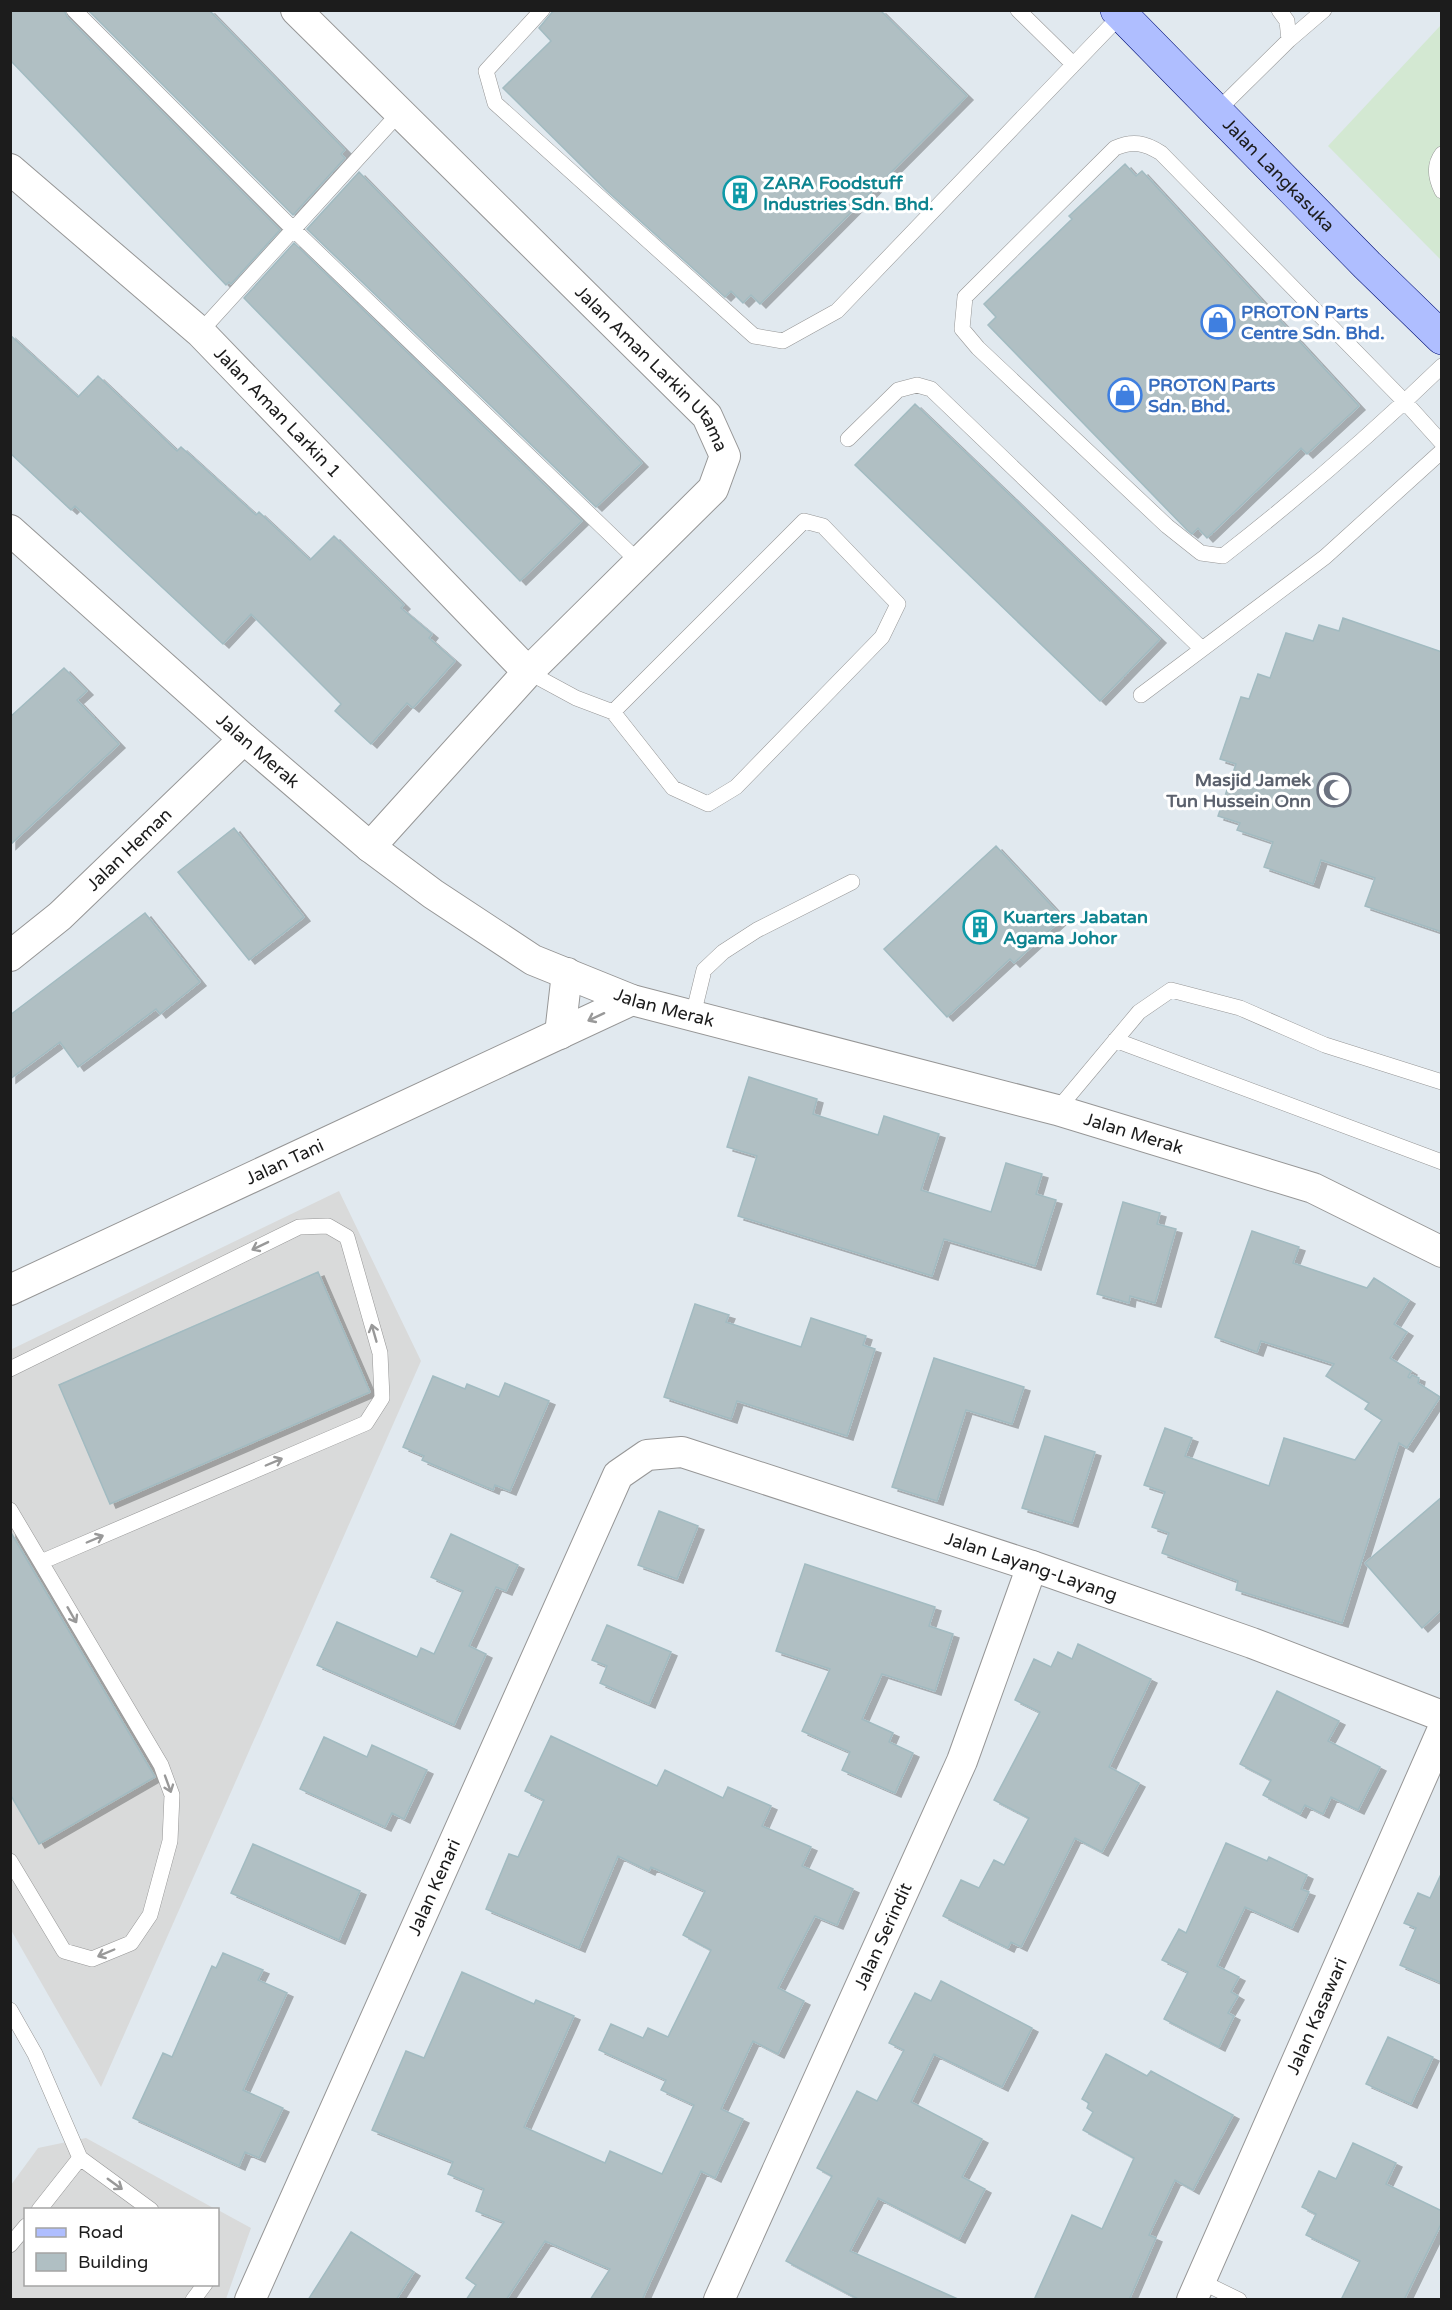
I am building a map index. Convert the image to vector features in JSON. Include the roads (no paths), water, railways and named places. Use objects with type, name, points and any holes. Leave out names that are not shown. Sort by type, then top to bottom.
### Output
[{"type":"main road","name":"Jalan Langkasuka","points":[[1119,13],[1367,266],[1440,333]]},
{"type":"street","name":"Jalan Aman Larkin Utama","points":[[297,10],[707,416],[725,456],[713,489],[528,672],[370,847]]},
{"type":"street","name":"Jalan Aman Larkin 1","points":[[10,169],[200,332],[528,672]]},
{"type":"street","name":"Jalan Merak","points":[[10,530],[244,739],[370,847],[433,894],[533,960],[632,1000],[1057,1110],[1313,1188],[1442,1252]]},
{"type":"street","name":"Jalan Heman","points":[[10,956],[60,916],[244,739]]},
{"type":"street","points":[[560,1034],[567,973]]},
{"type":"street","name":"Jalan Tani","points":[[10,1290],[632,1000]]},
{"type":"street","name":"Jalan Layang-Layang","points":[[618,1476],[647,1455],[682,1452],[1032,1566],[1252,1643],[1442,1716]]},
{"type":"street","name":"Jalan Kenari","points":[[250,2300],[618,1476]]},
{"type":"street","name":"Jalan Serindit","points":[[719,2300],[962,1761],[1032,1566]]},
{"type":"street","name":"Jalan Kasawari","points":[[1196,2290],[1442,1731]]},
{"type":"lane","points":[[74,10],[293,229],[640,563]]},
{"type":"lane","points":[[542,10],[486,71],[495,102],[754,336],[783,341],[837,311],[1119,13]]},
{"type":"lane","points":[[1018,10],[1073,64]]},
{"type":"lane","points":[[1279,10],[1287,21],[1289,40]]},
{"type":"lane","points":[[1216,112],[1289,40],[1324,10]]},
{"type":"lane","points":[[200,332],[401,111]]},
{"type":"lane","points":[[1442,366],[1405,402],[1297,499],[1223,556],[1201,553],[1167,526],[978,348],[962,329],[965,297],[1115,148],[1126,143],[1138,143],[1161,153],[1405,402],[1442,443]]},
{"type":"lane","points":[[1442,154],[1439,157],[1435,175],[1442,191]]},
{"type":"lane","points":[[848,439],[898,390],[917,385],[931,389],[1202,649]]},
{"type":"lane","points":[[1141,695],[1325,556],[1442,451]]},
{"type":"lane","points":[[528,672],[576,698],[613,712],[673,788],[708,804],[736,787],[882,637],[898,604],[823,526],[804,521],[613,712]]},
{"type":"lane","points":[[693,1015],[704,970],[723,952],[757,930],[852,882]]},
{"type":"lane","points":[[1057,1110],[1139,1012],[1171,990],[1240,1008],[1325,1045],[1442,1082]]},
{"type":"lane","points":[[1115,1040],[1442,1162]]},
{"type":"lane","points":[[10,1369],[300,1227],[328,1226],[347,1237],[380,1353],[382,1398],[366,1423],[41,1562]]},
{"type":"lane","points":[[10,1510],[161,1765],[171,1795],[170,1841],[150,1915],[131,1942],[92,1959],[64,1951],[10,1861]]},
{"type":"lane","points":[[10,2010],[35,2054],[80,2158],[148,2208]]},
{"type":"lane","points":[[41,2208],[80,2158]]},
{"type":"lane","points":[[10,2245],[24,2228]]},
{"type":"lane","points":[[193,2300],[204,2286]]},
{"type":"lane","points":[[1196,2290],[1239,2300]]},
{"type":"place","name":"ZARA Foodstuff Industries Sdn. Bhd.","points":[[740,193]]},
{"type":"place","name":"PROTON Parts Centre Sdn. Bhd.","points":[[1218,322]]},
{"type":"place","name":"PROTON Parts Sdn. Bhd.","points":[[1125,395]]},
{"type":"place","name":"Masjid Jamek Tun Hussein Onn","points":[[1334,790]]},
{"type":"place","name":"Kuarters Jabatan Agama Johor","points":[[980,927]]}]
